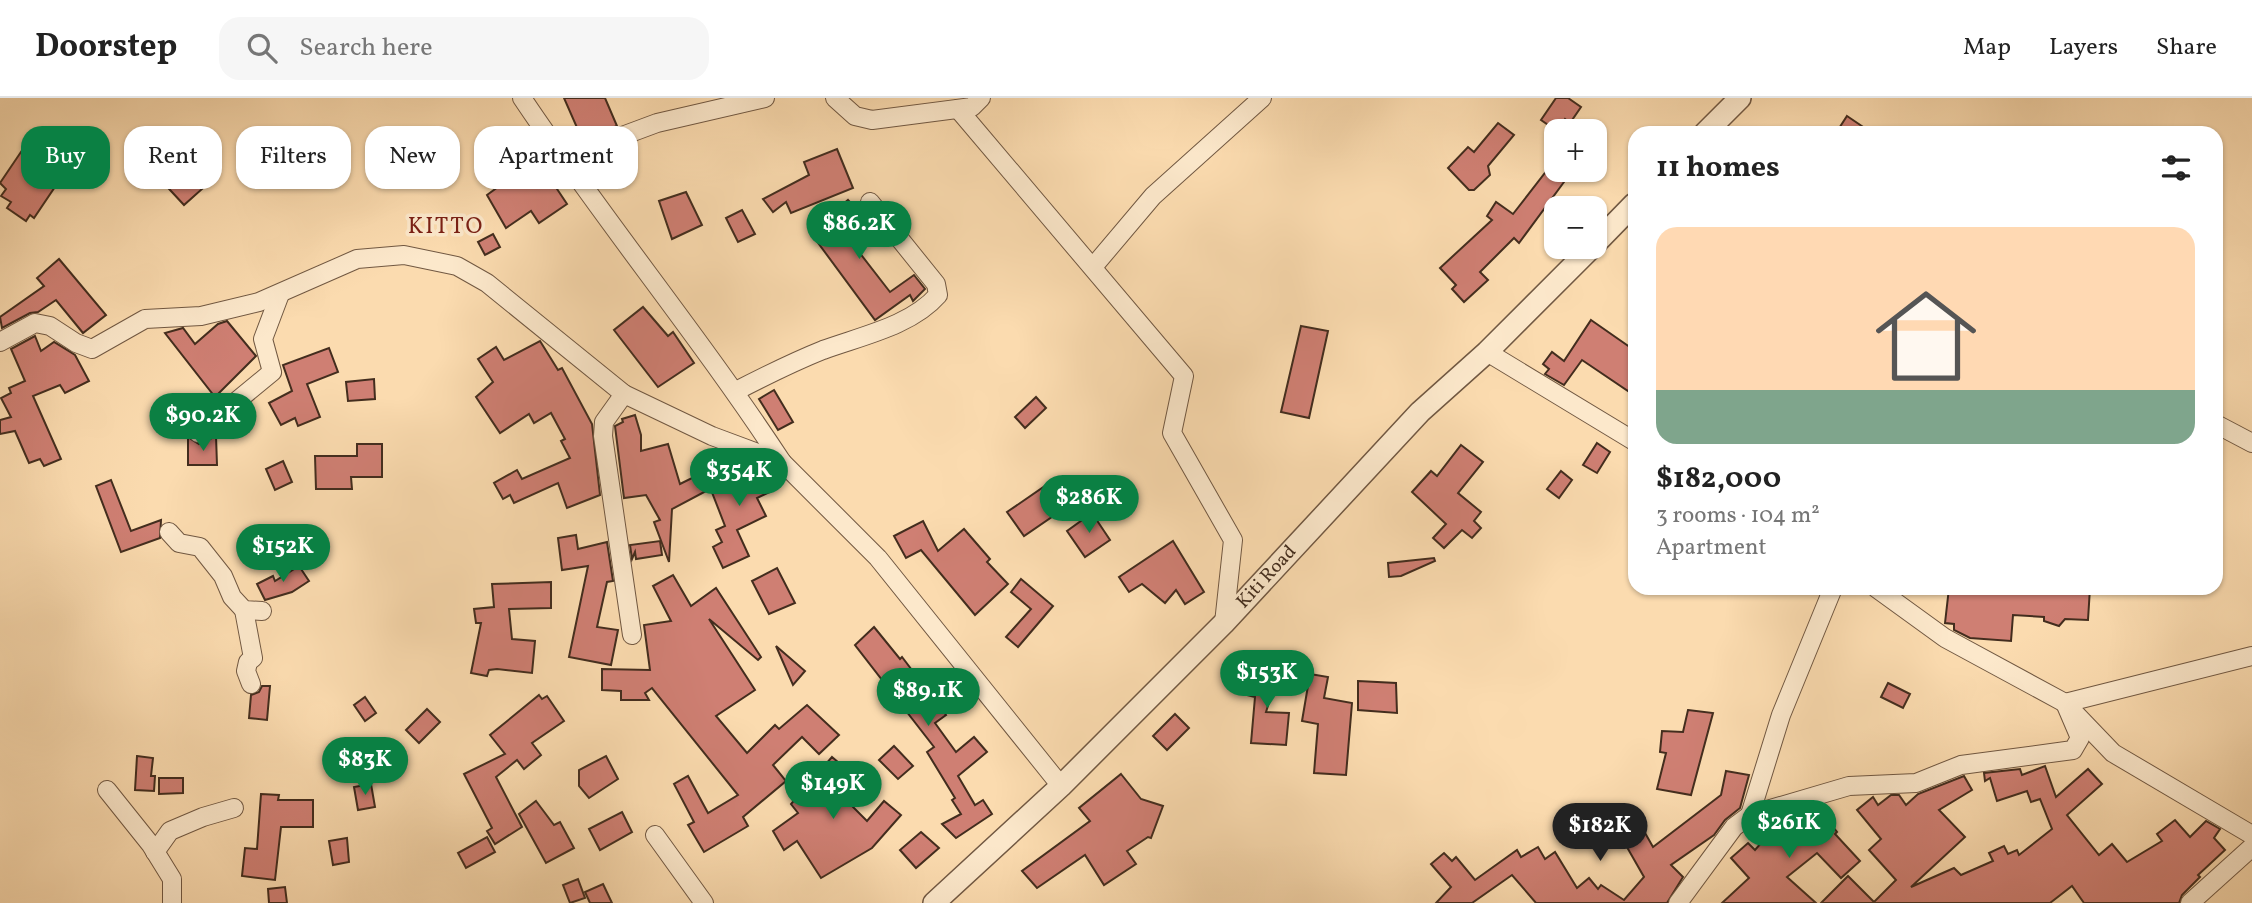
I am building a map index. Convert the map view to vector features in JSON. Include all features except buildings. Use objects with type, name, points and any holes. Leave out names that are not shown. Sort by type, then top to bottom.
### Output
[{"type":"street","points":[[522,98],[541,126]]},
{"type":"street","points":[[638,130],[657,123],[765,98]]},
{"type":"street","points":[[835,98],[855,116],[872,120],[972,107],[981,98]]},
{"type":"street","points":[[1093,267],[1153,196],[1262,98]]},
{"type":"street","points":[[1712,126],[1740,98]]},
{"type":"street","points":[[958,109],[1184,376],[1172,433],[1233,540],[1224,623]]},
{"type":"street","points":[[585,189],[736,391],[782,462],[878,558],[1061,786]]},
{"type":"street","points":[[736,391],[786,366],[889,327],[927,307],[938,295],[936,284],[870,202]]},
{"type":"street","name":"Kiti Road","points":[[1607,232],[1628,210]]},
{"type":"street","points":[[0,342],[35,323],[50,326],[76,344],[92,349],[145,319],[201,316],[280,294],[319,273],[357,258],[404,255],[437,259],[457,266],[487,283],[624,394],[712,436],[782,462]]},
{"type":"street","name":"Kiti Road","points":[[934,903],[1061,786],[1224,623],[1420,412],[1488,352],[1580,259]]},
{"type":"street","points":[[198,433],[272,372],[263,339],[280,294]]},
{"type":"street","points":[[1488,352],[1628,437]]},
{"type":"street","points":[[624,394],[604,422],[603,436],[632,635]]},
{"type":"street","points":[[2223,428],[2252,443]]},
{"type":"street","points":[[169,532],[179,543],[200,547],[223,576],[232,597],[244,610],[253,658],[247,662],[246,671],[251,684]]},
{"type":"street","points":[[1750,815],[1781,715],[1830,595]]},
{"type":"street","points":[[1886,595],[1945,638],[2065,703],[2113,753],[2252,835]]},
{"type":"street","points":[[244,610],[262,611]]},
{"type":"street","points":[[2065,703],[2252,656]]},
{"type":"street","points":[[1678,903],[1734,827],[1750,815],[1849,786],[1916,783],[1961,765],[2073,750],[2080,738],[2065,703]]},
{"type":"street","points":[[107,790],[155,852],[172,879],[172,903]]},
{"type":"street","points":[[155,852],[170,831],[234,808]]},
{"type":"street","points":[[655,835],[704,903]]},
{"type":"street","points":[[2190,903],[2252,847]]},
{"type":"district","name":"KITTO","points":[[446,227]]}]
